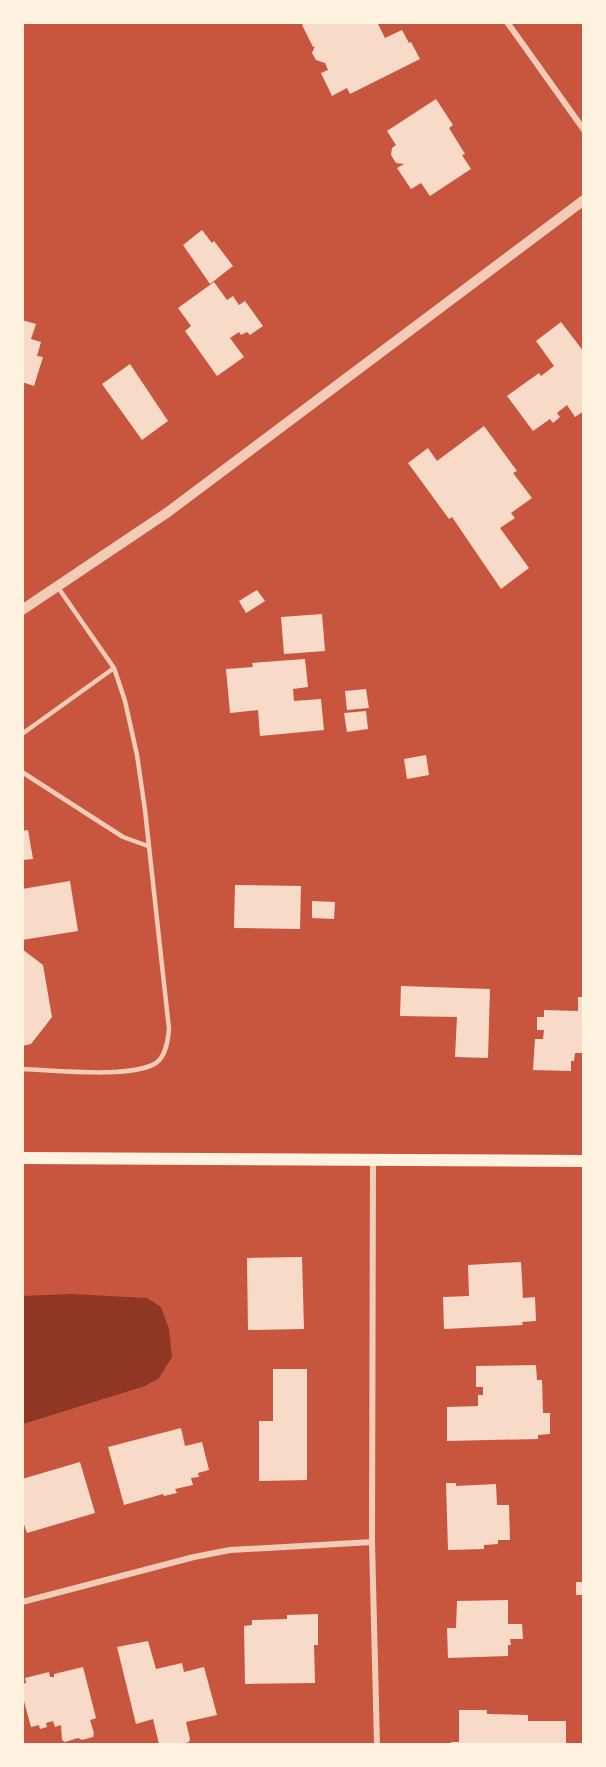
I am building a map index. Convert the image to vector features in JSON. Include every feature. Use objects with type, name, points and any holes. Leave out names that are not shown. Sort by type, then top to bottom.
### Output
[{"type":"main road","points":[[22,1158],[584,1161]]},
{"type":"street","points":[[507,22],[584,130]]},
{"type":"street","points":[[22,610],[168,512],[584,200]]},
{"type":"street","points":[[373,1160],[372,1542],[377,1744]]},
{"type":"street","points":[[22,1602],[194,1557],[230,1550],[372,1542]]},
{"type":"lane","points":[[22,1069],[92,1072],[138,1070],[158,1062],[167,1045],[169,1029],[138,755],[125,701],[114,668],[57,586]]},
{"type":"lane","points":[[22,734],[114,668]]},
{"type":"lane","points":[[22,772],[123,837],[148,846]]},
{"type":"shaded area","points":[[71,1294],[147,1298],[161,1307],[169,1329],[172,1357],[159,1378],[145,1386],[23,1424],[23,1296]]},
{"type":"building","points":[[306,22],[377,22],[385,38],[402,30],[420,59],[350,94],[347,88],[332,96],[321,73],[328,70],[325,63],[316,60],[312,53],[315,46],[313,47],[302,25]]},
{"type":"building","points":[[436,99],[453,125],[449,128],[465,154],[462,155],[471,169],[430,196],[421,183],[411,189],[397,168],[404,164],[396,163],[391,155],[392,148],[396,145],[387,131]]},
{"type":"building","points":[[202,230],[212,243],[214,241],[233,266],[210,284],[183,245]]},
{"type":"building","points":[[214,282],[227,300],[233,296],[239,305],[245,301],[263,326],[250,335],[247,332],[241,335],[239,332],[230,338],[244,357],[217,376],[185,331],[191,326],[178,308]]},
{"type":"building","points":[[22,320],[36,324],[31,339],[41,342],[37,356],[43,357],[34,386],[22,382]]},
{"type":"building","points":[[561,322],[584,352],[584,411],[575,417],[567,405],[557,413],[560,417],[553,423],[550,419],[533,431],[507,396],[539,373],[541,376],[554,366],[536,341]]},
{"type":"building","points":[[130,364],[168,421],[142,440],[102,384]]},
{"type":"building","points":[[484,426],[517,471],[513,473],[532,498],[511,513],[515,518],[500,528],[529,568],[501,589],[452,517],[449,519],[408,463],[428,448],[437,461]]},
{"type":"building","points":[[257,590],[265,601],[246,613],[239,601]]},
{"type":"building","points":[[322,614],[325,651],[284,654],[281,617]]},
{"type":"building","points":[[305,659],[308,687],[293,689],[294,701],[321,699],[324,730],[260,736],[258,710],[230,713],[226,669],[253,667],[252,663]]},
{"type":"building","points":[[366,689],[369,708],[347,710],[345,691]]},
{"type":"building","points":[[366,711],[368,729],[347,732],[344,713]]},
{"type":"building","points":[[426,755],[429,775],[407,779],[404,759]]},
{"type":"building","points":[[28,830],[33,859],[22,860],[22,831]]},
{"type":"building","points":[[70,881],[78,931],[22,940],[22,889]]},
{"type":"building","points":[[235,885],[301,886],[300,929],[234,928]]},
{"type":"building","points":[[312,901],[335,902],[334,919],[312,918]]},
{"type":"building","points":[[22,949],[43,965],[52,1017],[31,1044],[22,1046]]},
{"type":"building","points":[[401,986],[490,989],[488,1058],[455,1057],[457,1017],[400,1016]]},
{"type":"building","points":[[578,997],[584,997],[584,1053],[575,1053],[574,1061],[571,1061],[571,1071],[533,1070],[535,1039],[543,1039],[544,1030],[537,1030],[537,1017],[544,1017],[544,1010],[578,1011]]},
{"type":"building","points":[[302,1257],[304,1329],[248,1330],[247,1258]]},
{"type":"building","points":[[521,1262],[523,1298],[535,1297],[536,1321],[522,1322],[523,1325],[444,1329],[443,1297],[469,1296],[468,1265]]},
{"type":"building","points":[[536,1365],[537,1380],[542,1380],[543,1413],[550,1413],[550,1434],[538,1435],[538,1439],[447,1441],[447,1407],[478,1406],[478,1395],[483,1395],[483,1387],[476,1387],[476,1366]]},
{"type":"building","points":[[273,1369],[307,1369],[307,1480],[259,1481],[259,1421],[273,1421]]},
{"type":"building","points":[[181,1428],[185,1446],[202,1442],[209,1470],[198,1473],[199,1477],[191,1478],[193,1485],[175,1489],[177,1493],[164,1496],[163,1494],[124,1505],[108,1447]]},
{"type":"building","points":[[80,1462],[95,1513],[27,1533],[22,1519],[22,1479]]},
{"type":"building","points":[[446,1483],[456,1483],[456,1486],[496,1484],[497,1505],[509,1505],[510,1540],[498,1540],[498,1544],[484,1545],[484,1549],[448,1550]]},
{"type":"building","points":[[576,1582],[584,1582],[584,1595],[576,1595]]},
{"type":"building","points":[[508,1600],[508,1624],[522,1624],[523,1639],[510,1639],[508,1656],[448,1658],[447,1628],[456,1628],[457,1601]]},
{"type":"building","points":[[318,1614],[318,1645],[314,1645],[315,1683],[245,1684],[244,1626],[252,1625],[252,1620],[287,1619],[287,1615]]},
{"type":"building","points":[[148,1641],[156,1669],[182,1663],[184,1672],[204,1667],[217,1715],[186,1722],[189,1742],[159,1744],[153,1719],[136,1724],[117,1647]]},
{"type":"building","points":[[83,1667],[96,1718],[90,1720],[93,1737],[65,1742],[62,1740],[61,1725],[55,1727],[53,1721],[46,1723],[47,1727],[40,1729],[39,1725],[31,1727],[22,1694],[22,1684],[26,1683],[25,1678],[49,1672],[50,1677],[54,1677],[54,1674]]},
{"type":"building","points":[[459,1710],[487,1710],[487,1714],[528,1715],[528,1721],[566,1721],[566,1744],[451,1744],[451,1742],[459,1742]]}]
